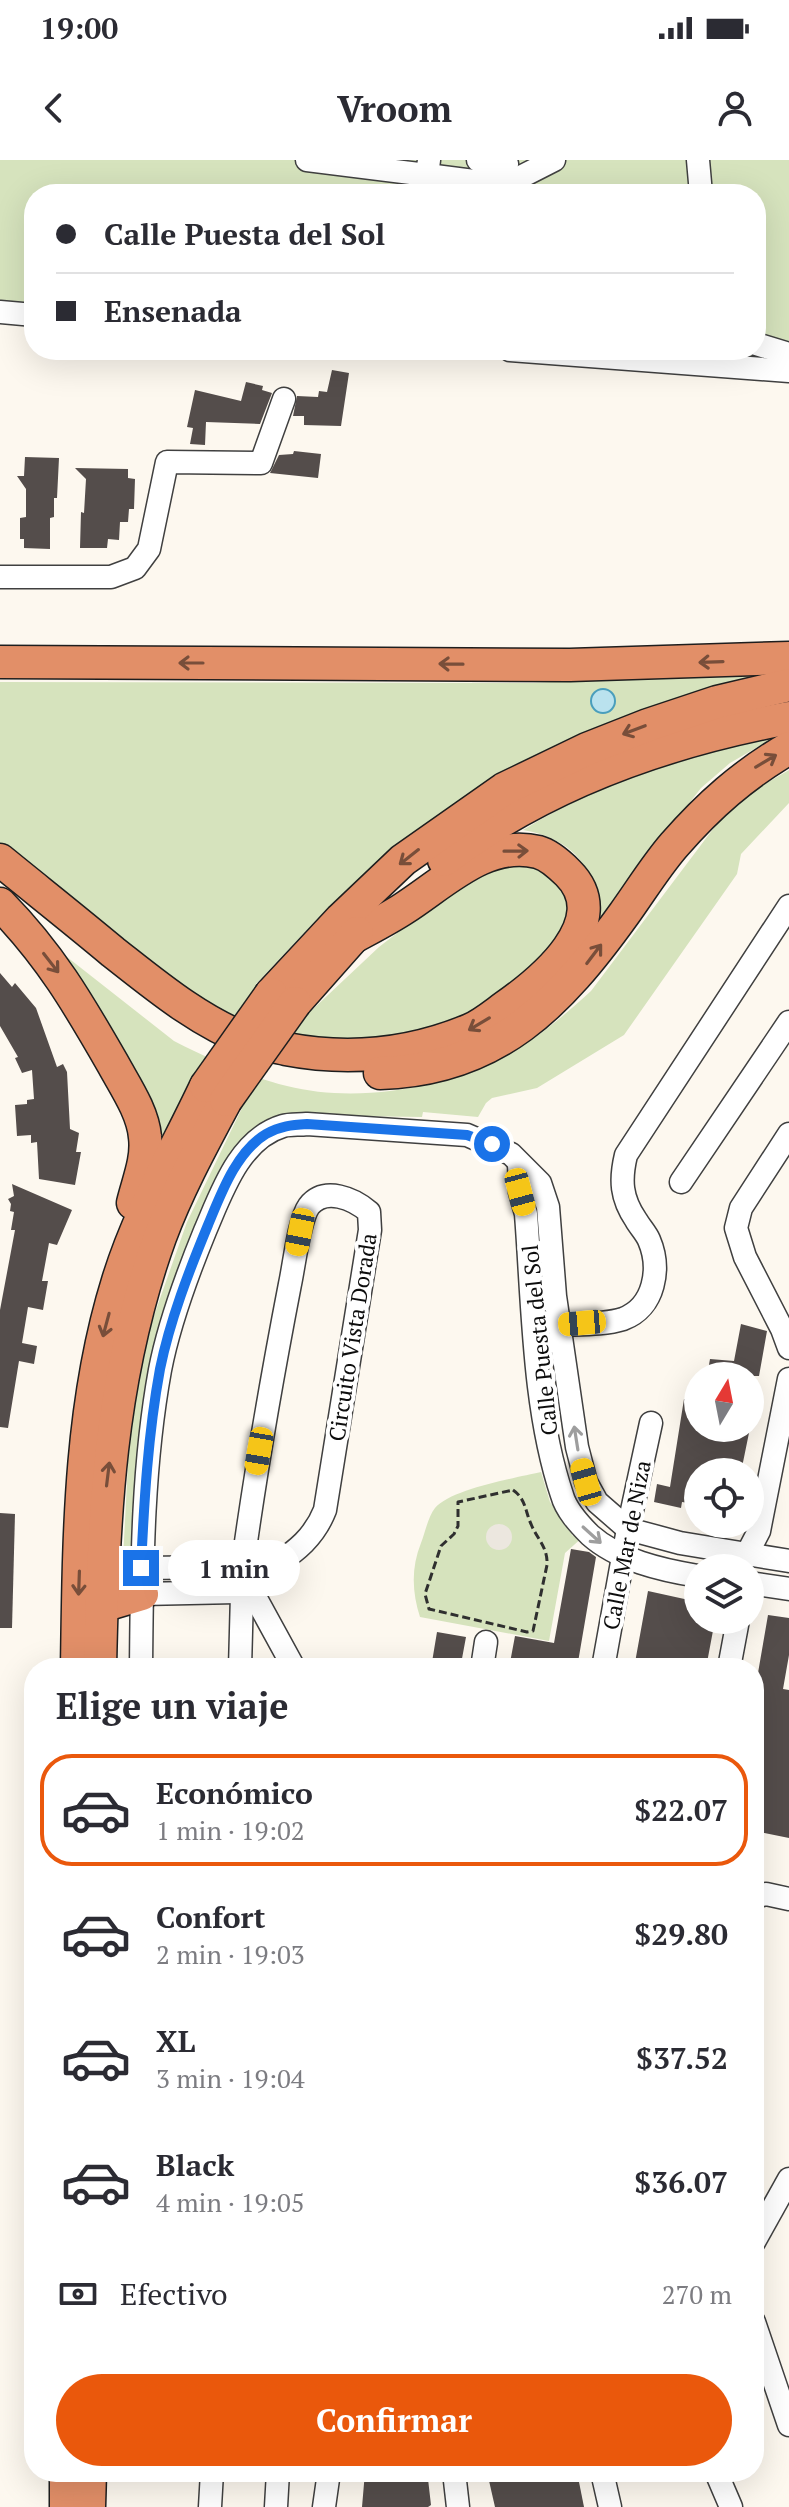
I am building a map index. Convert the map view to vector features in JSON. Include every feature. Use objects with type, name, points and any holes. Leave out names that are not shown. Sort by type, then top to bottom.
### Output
[{"type":"highway","points":[[0,662],[570,665],[789,658]]},
{"type":"highway","points":[[118,1279],[150,1199],[216,1093],[341,919],[403,860],[504,789],[587,749],[717,702],[789,685]]},
{"type":"highway","points":[[283,998],[408,888],[476,836],[563,786],[722,730],[789,718]]},
{"type":"highway","points":[[0,882],[188,1028],[240,1057],[284,1068],[328,1073],[426,1069],[462,1059],[498,1042],[540,1013],[576,977],[672,848],[720,795],[755,768],[789,748]]},
{"type":"highway","points":[[0,860],[197,1015],[251,1042],[314,1054],[354,1057],[408,1050],[472,1029],[547,976],[566,954],[580,924],[582,896],[575,881],[560,865],[542,853],[520,849],[500,851],[479,858],[402,910],[350,939]]},
{"type":"highway","points":[[0,904],[25,929],[69,986],[132,1098],[145,1135],[142,1171],[100,1349],[84,1455],[77,1658]]},
{"type":"highway","points":[[100,1658],[106,1494],[126,1357],[160,1238],[216,1093]]},
{"type":"highway","points":[[102,1602],[141,1581]]},
{"type":"highway","points":[[102,1602],[120,1645],[121,1658]]},
{"type":"highway","points":[[66,2482],[66,2507]]},
{"type":"highway","points":[[89,2507],[90,2482]]},
{"type":"street","points":[[307,160],[428,168],[500,184]]},
{"type":"street","points":[[478,160],[507,164]]},
{"type":"street","points":[[507,184],[554,160]]},
{"type":"street","points":[[698,160],[700,184]]},
{"type":"street","points":[[0,312],[24,314]]},
{"type":"street","points":[[766,347],[789,354]]},
{"type":"street","points":[[643,360],[789,371]]},
{"type":"street","points":[[0,577],[111,577],[135,568],[149,549],[167,462],[261,463],[284,399]]},
{"type":"street","points":[[560,1325],[622,1319],[639,1310],[653,1289],[657,1263],[648,1237],[625,1203],[621,1185],[626,1155],[789,906]]},
{"type":"street","points":[[681,1182],[789,1022]]},
{"type":"street","name":"Calle Puesta del Sol","points":[[141,1581],[149,1447],[161,1367],[196,1255],[238,1161],[264,1135],[283,1126],[307,1124],[467,1135],[511,1154],[540,1183],[548,1207],[555,1296],[579,1460],[597,1502],[628,1529],[680,1543],[747,1554]]},
{"type":"street","points":[[789,1134],[741,1208],[736,1228],[745,1257],[789,1348]]},
{"type":"street","name":"Calle Puesta del Sol","points":[[519,1163],[539,1382],[551,1449],[566,1505],[589,1534],[603,1545],[654,1567],[684,1573]]},
{"type":"street","name":"Circuito Vista Dorada","points":[[323,1196],[340,1196],[357,1201],[369,1212],[370,1230],[325,1510],[317,1529],[309,1538],[245,1581],[273,1370],[300,1232],[309,1206],[323,1196]]},
{"type":"street","points":[[539,1382],[566,1376]]},
{"type":"street","points":[[747,1554],[759,1531],[789,1379]]},
{"type":"street","name":"Calle Mar de Niza","points":[[605,1658],[651,1423]]},
{"type":"street","name":"Calle Puesta del Sol","points":[[764,1557],[789,1561]]},
{"type":"street","points":[[186,1568],[187,1593]]},
{"type":"street","points":[[141,1581],[186,1568],[245,1581],[288,1658]]},
{"type":"street","points":[[141,1581],[187,1593],[245,1581]]},
{"type":"street","points":[[141,1581],[141,1658]]},
{"type":"street","points":[[241,1658],[245,1581]]},
{"type":"street","points":[[764,1585],[789,1589]]},
{"type":"street","points":[[731,1658],[735,1634]]},
{"type":"street","points":[[484,1658],[486,1642]]},
{"type":"street","points":[[764,1894],[789,1899]]},
{"type":"street","points":[[764,2224],[789,2179]]},
{"type":"street","points":[[764,2351],[789,2425]]},
{"type":"street","points":[[210,2507],[211,2482]]},
{"type":"street","points":[[276,2507],[277,2482]]},
{"type":"street","points":[[324,2507],[328,2482]]},
{"type":"street","points":[[455,2482],[458,2507]]},
{"type":"street","points":[[604,2482],[610,2507]]},
{"type":"street","points":[[720,2482],[731,2507]]},
{"type":"path","points":[[513,1490],[523,1500],[548,1561],[533,1631],[435,1612],[426,1605],[425,1594],[441,1546],[458,1526],[458,1502],[513,1490]]},
{"type":"green space","points":[[0,160],[789,160],[789,375],[583,360],[766,360],[766,184],[24,184],[24,319],[0,317]]},
{"type":"green space","points":[[757,671],[758,676],[731,684],[355,885],[319,917],[256,984],[312,1010],[379,947],[467,879],[522,856],[569,886],[568,942],[453,1027],[326,1046],[220,1015],[0,849],[0,682],[533,683]]},
{"type":"green space","points":[[787,730],[730,763],[701,788],[592,928],[589,877],[579,858],[553,839],[523,830],[619,782],[684,759]]},
{"type":"green space","points":[[789,770],[789,803],[741,854],[737,874],[624,1035],[537,1088],[492,1098],[478,1117],[423,1112],[422,1117],[285,1115],[274,1118],[243,1141],[187,1261],[139,1558],[123,1559],[129,1444],[150,1327],[187,1222],[242,1108],[190,1088],[155,1149],[39,935],[174,1041],[244,1073],[287,1086],[343,1093],[372,1093],[429,1084],[457,1076],[508,1054],[572,1008],[591,991],[716,825],[748,794]]},
{"type":"green space","points":[[541,1472],[550,1502],[573,1536],[583,1530],[584,1536],[565,1553],[549,1641],[420,1617],[415,1598],[414,1571],[435,1508],[443,1501],[469,1490]]},
{"type":"shaded area","points":[[499,1524],[508,1528],[512,1537],[508,1546],[499,1550],[490,1546],[486,1537],[490,1528]]},
{"type":"water","points":[[603,689],[612,692],[615,701],[612,710],[603,713],[594,710],[591,701],[594,692]]},
{"type":"building","points":[[332,370],[349,373],[341,426],[304,425],[304,416],[293,416],[297,396],[318,397],[319,391],[327,392]]},
{"type":"building","points":[[246,382],[263,386],[262,390],[272,393],[260,424],[206,422],[205,445],[190,444],[193,428],[187,427],[195,390],[241,401]]},
{"type":"building","points":[[294,451],[321,454],[318,478],[270,473],[279,455],[293,454]]},
{"type":"building","points":[[25,457],[59,458],[57,498],[54,498],[54,517],[50,518],[50,549],[24,548],[24,539],[20,539],[20,518],[26,517],[26,489],[17,476],[24,476]]},
{"type":"building","points":[[75,468],[128,469],[128,478],[135,479],[134,509],[129,509],[128,522],[120,522],[119,540],[108,539],[107,548],[80,548],[86,479]]},
{"type":"building","points":[[0,973],[12,987],[15,983],[36,1008],[57,1067],[63,1064],[67,1072],[70,1129],[79,1133],[76,1152],[81,1152],[75,1185],[39,1179],[37,1142],[31,1143],[31,1135],[17,1136],[15,1105],[27,1104],[27,1100],[34,1099],[32,1070],[22,1073],[15,1058],[18,1057],[0,1026]]},
{"type":"building","points":[[12,1184],[72,1210],[57,1245],[49,1243],[42,1281],[48,1281],[43,1310],[28,1307],[22,1343],[37,1346],[34,1364],[19,1361],[8,1428],[0,1427],[0,1310],[15,1230],[11,1230],[14,1212],[10,1211],[8,1199],[14,1196]]},
{"type":"building","points":[[741,1324],[767,1331],[761,1362],[709,1362],[710,1359],[734,1361]]},
{"type":"building","points":[[684,1399],[684,1442],[747,1442],[744,1458],[684,1458],[684,1502],[681,1508],[654,1502],[657,1484],[670,1487]]},
{"type":"building","points":[[0,1513],[15,1514],[12,1628],[0,1628]]},
{"type":"building","points":[[571,1549],[589,1552],[596,1557],[579,1658],[511,1658],[515,1636],[554,1643]]},
{"type":"building","points":[[648,1591],[684,1599],[684,1634],[712,1634],[708,1658],[636,1658]]},
{"type":"building","points":[[768,1615],[789,1618],[789,1655],[783,1689],[789,1690],[789,1838],[764,1833],[764,1658],[761,1658]]},
{"type":"building","points":[[437,1632],[466,1637],[462,1658],[433,1658]]},
{"type":"building","points":[[364,2482],[428,2482],[431,2505],[428,2507],[362,2507]]},
{"type":"building","points":[[489,2482],[579,2482],[584,2507],[495,2507]]},
{"type":"route","points":[[141,1568],[149,1447],[161,1367],[196,1255],[238,1161],[264,1135],[283,1126],[307,1124],[467,1135],[492,1144]]}]
